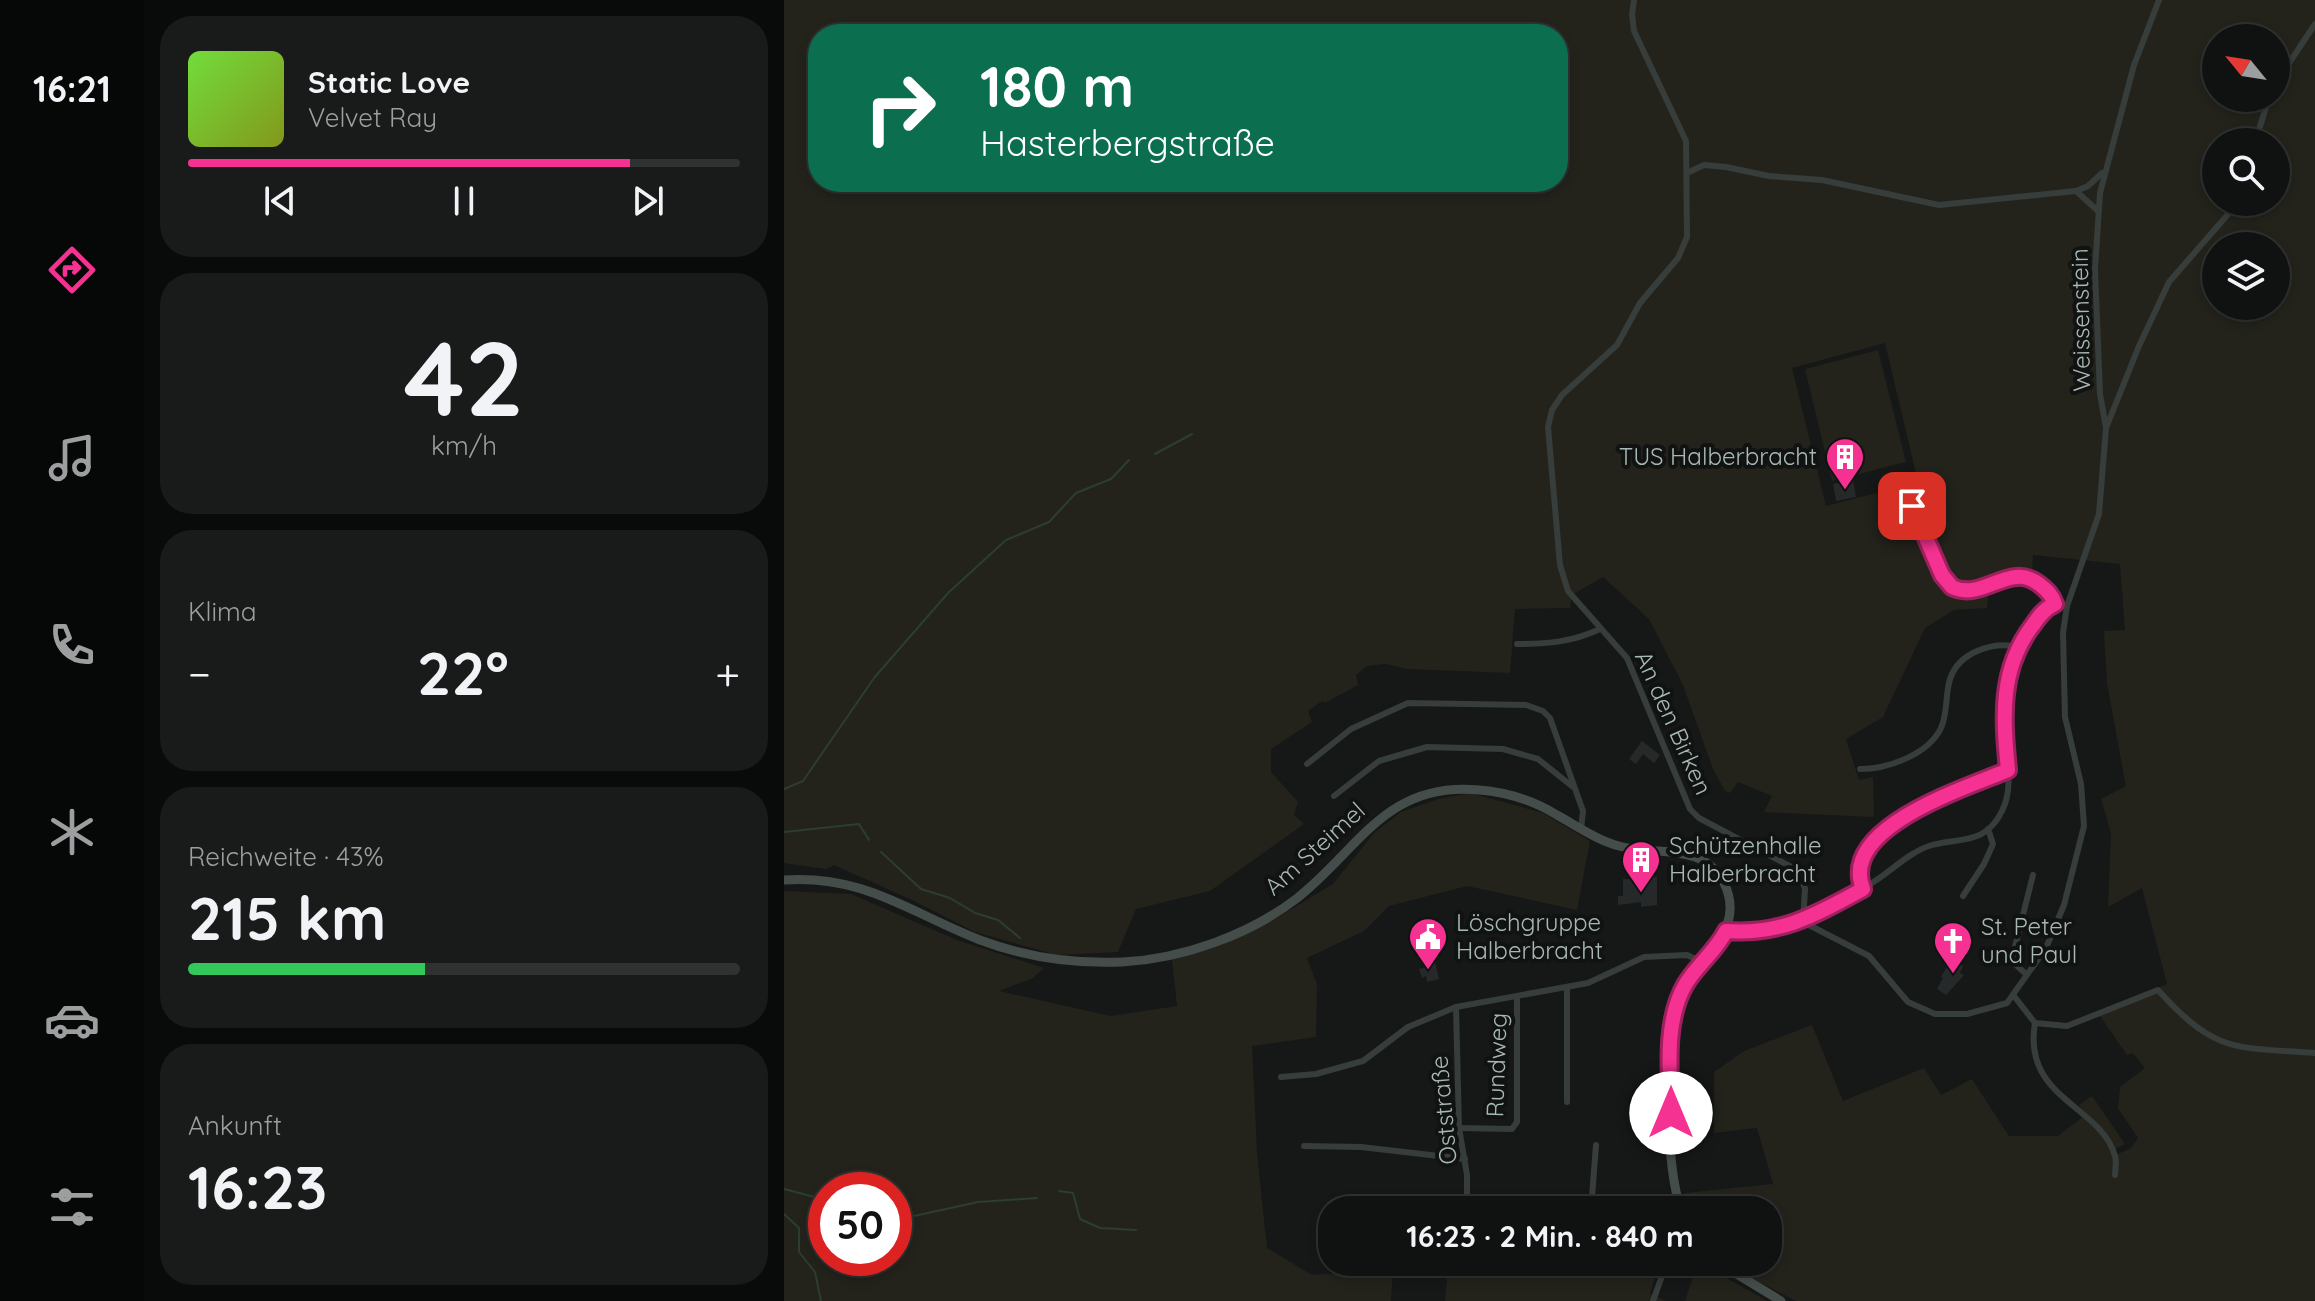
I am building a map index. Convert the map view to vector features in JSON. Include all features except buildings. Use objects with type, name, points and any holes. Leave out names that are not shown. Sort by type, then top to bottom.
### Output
[{"type":"main road","name":"Am Steimel","points":[[784,880],[837,882],[883,894],[981,940],[1054,959],[1082,962],[1143,959],[1232,935],[1278,911],[1307,890],[1385,814],[1414,799],[1439,792],[1481,790],[1518,797],[1545,808],[1617,846],[1682,853],[1711,865],[1728,892],[1730,916],[1726,931]]},
{"type":"main road","points":[[1678,1196],[1671,1168],[1673,1021],[1686,983],[1726,931]]},
{"type":"main road","points":[[1740,1276],[1781,1301]]},
{"type":"street","points":[[1634,0],[1634,31],[1685,136],[1689,172],[1704,165],[1726,167],[1769,176],[1822,180],[1939,205],[2076,191],[2088,186],[2103,172]]},
{"type":"street","name":"Weissenstein","points":[[2106,428],[2100,394],[2095,270],[2098,211],[2103,172],[2134,65],[2159,0]]},
{"type":"street","points":[[2290,62],[2315,24]]},
{"type":"street","name":"An den Birken","points":[[1689,172],[1689,225],[1678,258],[1640,303],[1617,345],[1562,395],[1549,418],[1560,565],[1568,591],[1627,658],[1690,809],[1699,818],[1799,871],[1805,889],[1803,922]]},
{"type":"street","points":[[2076,191],[2087,197],[2098,211]]},
{"type":"street","points":[[1803,922],[1874,959],[1902,996],[1923,1011],[1942,1015],[1967,1014],[2004,1004],[2014,996],[2053,933],[2084,826],[2084,801],[2065,717],[2063,633],[2067,606],[2099,514],[2106,428],[2163,293],[2224,216]]},
{"type":"street","points":[[1892,477],[1912,506],[1942,575],[1952,587],[1971,590],[2013,575],[2022,576],[2038,583],[2052,595],[2055,604]]},
{"type":"street","points":[[1726,931],[1763,932],[1803,922],[1863,889],[1930,846],[1975,838],[1988,829],[2006,802],[2008,770],[2004,705],[2008,673],[2018,647],[2045,610],[2055,604],[2067,606]]},
{"type":"street","points":[[1517,644],[1560,643],[1580,639],[1600,629]]},
{"type":"street","points":[[1860,769],[1875,769],[1917,753],[1935,736],[1944,718],[1950,680],[1960,662],[1977,650],[1990,646],[2005,644],[2018,647]]},
{"type":"street","points":[[1307,764],[1351,729],[1408,703],[1526,705],[1543,711],[1550,718],[1584,817],[1581,829]]},
{"type":"street","points":[[1334,796],[1379,761],[1427,747],[1503,749],[1538,759],[1573,787]]},
{"type":"street","points":[[1863,889],[1860,878],[1865,858],[1874,839],[1887,827],[2008,770]]},
{"type":"street","points":[[1963,896],[1993,844],[1988,829]]},
{"type":"street","points":[[2026,974],[2014,963],[2013,955],[2033,875]]},
{"type":"street","points":[[1281,1077],[1316,1074],[1363,1061],[1408,1027],[1456,1007],[1588,983],[1644,957],[1687,955],[1703,962]]},
{"type":"street","points":[[1567,987],[1567,1102]]},
{"type":"street","points":[[2014,996],[2035,1023],[2047,1027],[2067,1026],[2158,990],[2199,1032],[2233,1047],[2315,1053]]},
{"type":"street","name":"Rundweg","points":[[1459,1128],[1516,1127],[1517,997]]},
{"type":"street","name":"Oststraße","points":[[1456,1007],[1459,1128],[1465,1159],[1466,1196]]},
{"type":"street","points":[[2035,1023],[2032,1042],[2035,1060],[2069,1105],[2099,1129],[2115,1156],[2115,1175]]},
{"type":"street","points":[[1592,1196],[1596,1145]]},
{"type":"street","points":[[1304,1146],[1361,1147],[1465,1159]]},
{"type":"street","points":[[1653,1301],[1662,1276]]},
{"type":"shaded area","points":[[784,0],[2315,0],[2315,1301],[1796,1301],[1750,1276],[1782,1276],[1782,1196],[1686,1196],[1685,1193],[1773,1184],[1757,1128],[1714,1133],[1714,1072],[1744,1051],[1812,1025],[1843,1101],[1924,1068],[1941,1095],[1972,1079],[2009,1136],[2058,1136],[2085,1115],[2079,1105],[2092,1096],[2125,1144],[2115,1149],[2118,1154],[2131,1148],[2138,1138],[2118,1108],[2120,1087],[2145,1068],[2133,1053],[2127,1055],[2100,1016],[2167,984],[2142,888],[2108,907],[2111,833],[2101,799],[2126,786],[2107,684],[2104,631],[2125,630],[2120,564],[2033,555],[2032,575],[2010,571],[1990,579],[1987,608],[1954,610],[1925,628],[1883,717],[1846,739],[1859,780],[1873,777],[1874,817],[1764,812],[1772,796],[1738,782],[1730,793],[1725,791],[1713,769],[1683,685],[1649,619],[1603,577],[1572,595],[1570,608],[1515,609],[1510,673],[1407,669],[1385,664],[1367,666],[1356,675],[1358,685],[1325,703],[1322,701],[1308,711],[1312,722],[1271,749],[1271,772],[1298,802],[1294,815],[1304,824],[1210,891],[1136,909],[1118,952],[1057,955],[975,932],[834,865],[826,869],[784,863]],"holes":[[[1885,343],[1924,507],[1950,576],[1951,593],[1942,584],[1915,529],[1888,490],[1826,506],[1792,368]]]},
{"type":"shaded area","points":[[1878,350],[1906,462],[1832,481],[1805,369]]},
{"type":"shaded area","points":[[1470,793],[1543,813],[1590,841],[1577,910],[1467,886],[1389,906],[1364,931],[1307,958],[1317,984],[1316,1037],[1252,1046],[1257,1153],[1267,1248],[1312,1275],[1393,1276],[1391,1301],[784,1301],[784,891],[851,894],[957,940],[1044,968],[1033,978],[999,991],[1111,1016],[1177,1006],[1172,959],[1219,946],[1275,919],[1333,884],[1374,833],[1401,812],[1438,799]]},
{"type":"shaded area","points":[[1693,1276],[1723,1276],[1767,1301],[1685,1301]]},
{"type":"shaded area","points":[[1655,1277],[1650,1294],[1666,1301],[1445,1301],[1447,1278]]},
{"type":"waterway","points":[[1155,454],[1192,434]]},
{"type":"waterway","points":[[784,789],[803,781],[874,678],[948,593],[1006,540],[1049,522],[1076,493],[1111,479],[1129,460]]},
{"type":"waterway","points":[[784,832],[859,824],[869,840]]},
{"type":"waterway","points":[[881,852],[921,889],[950,898],[975,913],[998,920],[1020,938]]},
{"type":"waterway","points":[[784,1189],[808,1195]]},
{"type":"waterway","points":[[1059,1191],[1073,1193],[1080,1219],[1100,1228],[1136,1230]]},
{"type":"waterway","points":[[912,1216],[978,1202],[1037,1198]]},
{"type":"waterway","points":[[784,1214],[799,1228],[799,1252],[815,1272],[821,1301]]},
{"type":"place","name":"TUS Halberbracht","points":[[1845,491]]},
{"type":"place","name":"Schützenhalle Halberbracht","points":[[1641,894]]},
{"type":"place","name":"Löschgruppe Halberbracht","points":[[1428,971]]},
{"type":"place","name":"St. Peter und Paul","points":[[1953,975]]},
{"type":"route","points":[[1671,1113],[1670,1053],[1679,999],[1686,983],[1726,931],[1763,932],[1803,922],[1863,889],[1861,872],[1872,842],[1894,821],[2008,770],[2003,725],[2008,673],[2018,647],[2030,628],[2049,606],[2055,604],[2052,595],[2030,578],[2013,575],[1971,590],[1952,587],[1942,575],[1912,506]]}]
